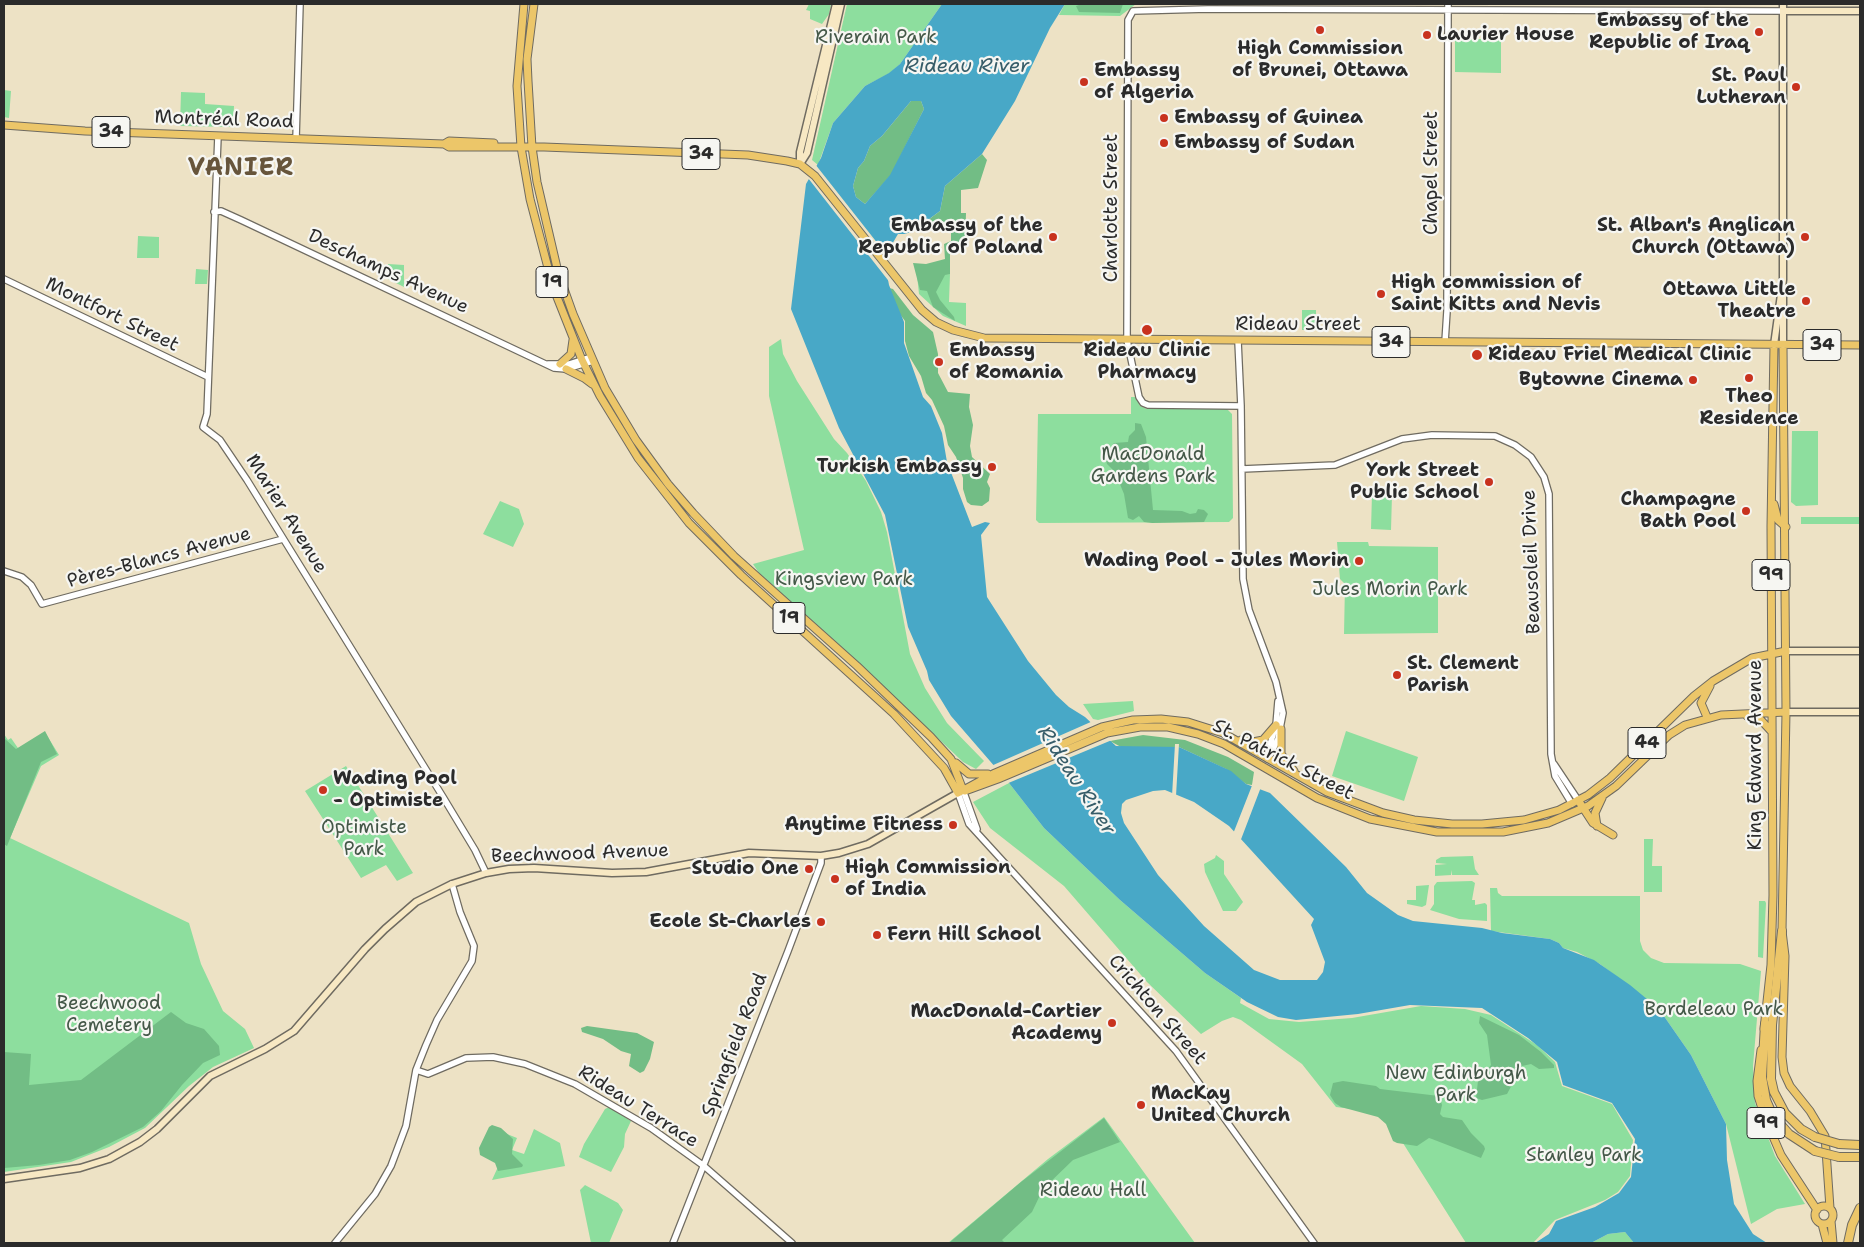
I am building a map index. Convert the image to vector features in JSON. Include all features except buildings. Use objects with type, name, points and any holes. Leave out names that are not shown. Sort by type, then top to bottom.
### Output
[{"type":"highway","points":[[1782,931],[1772,1025],[1771,1079],[1774,1092],[1785,1113],[1801,1129],[1816,1137],[1839,1144],[1860,1145]]},
{"type":"highway","points":[[1765,1024],[1762,1077],[1766,1100],[1773,1116],[1789,1134],[1815,1151],[1840,1157],[1860,1157]]},
{"type":"highway","points":[[1848,1243],[1852,1225],[1860,1208]]},
{"type":"main road","name":"19","points":[[524,4],[517,86],[520,147],[531,207],[553,287],[596,389],[638,458],[683,516],[741,575],[905,725],[944,768],[960,792]]},
{"type":"main road","name":"19","points":[[534,4],[527,59],[532,147],[543,213],[558,272],[592,359],[636,440],[668,484],[734,556],[857,666],[946,752],[955,768],[960,792]]},
{"type":"main road","points":[[800,164],[800,152],[836,4]]},
{"type":"main road","points":[[800,164],[807,153],[841,4]]},
{"type":"main road","name":"King Edward Avenue","points":[[1783,4],[1782,285],[1786,527],[1786,712],[1782,931],[1785,956],[1782,1065],[1790,1086],[1810,1110],[1825,1136],[1830,1208]]},
{"type":"main road","points":[[1783,12],[1860,11]]},
{"type":"main road","name":"Montréal Road","points":[[4,125],[85,131],[444,144],[449,147],[532,147],[754,156],[800,164],[811,172],[903,289]]},
{"type":"main road","name":"King Edward Avenue","points":[[1782,285],[1777,310],[1774,345],[1772,416],[1771,965],[1765,1024],[1758,1064],[1758,1096],[1773,1140],[1817,1210]]},
{"type":"main road","name":"Rideau Street","points":[[903,289],[936,322],[971,336],[994,339],[1860,345]]},
{"type":"main road","points":[[560,364],[571,354],[574,339]]},
{"type":"main road","points":[[566,369],[584,378],[596,389]]},
{"type":"main road","points":[[1773,498],[1778,520],[1786,527]]},
{"type":"main road","name":"44","points":[[1713,681],[1741,663],[1772,653],[1786,651],[1860,651]]},
{"type":"main road","points":[[1708,718],[1701,703],[1713,681]]},
{"type":"main road","name":"St. Patrick Street","points":[[960,792],[1105,730],[1139,720],[1168,719],[1202,726],[1235,739],[1334,796],[1372,810],[1405,818],[1439,823],[1511,822],[1541,816],[1575,802],[1610,778],[1688,702],[1713,681]]},
{"type":"main road","name":"St. Patrick Street","points":[[1105,730],[1154,726],[1198,734],[1237,751],[1333,806],[1370,819],[1414,830],[1454,833],[1503,832],[1540,825],[1580,811],[1602,798],[1669,735],[1686,725],[1708,718],[1772,712],[1860,712]]},
{"type":"main road","points":[[1742,715],[1760,719],[1772,732]]},
{"type":"main road","points":[[1235,739],[1260,741],[1279,727]]},
{"type":"main road","points":[[1279,727],[1282,757],[1306,781]]},
{"type":"main road","points":[[946,752],[968,774],[995,776]]},
{"type":"main road","name":"Beechwood Avenue","points":[[4,1180],[80,1168],[124,1151],[157,1129],[196,1088],[221,1069],[265,1049],[294,1031],[307,1019],[364,949],[385,929],[416,902],[452,884],[486,873],[524,868],[612,873],[646,872],[749,853],[821,856],[868,844],[960,792]]},
{"type":"main road","points":[[1597,826],[1595,813],[1602,798]]},
{"type":"main road","points":[[1575,802],[1580,811],[1597,826],[1613,835]]},
{"type":"main road","points":[[1772,834],[1778,833],[1785,820]]},
{"type":"main road","points":[[1828,1243],[1822,1224],[1815,1217],[1817,1210],[1824,1206],[1830,1208],[1833,1215],[1831,1221],[1833,1243]]},
{"type":"main road","points":[[1822,1224],[1831,1221]]},
{"type":"street","points":[[296,139],[300,4]]},
{"type":"street","points":[[1208,6],[1448,6],[1783,12]]},
{"type":"street","name":"Charlotte Street","points":[[1208,6],[1139,9],[1132,12],[1129,17],[1127,340],[1139,397],[1142,403],[1148,405],[1241,406]]},
{"type":"street","name":"Chapel Street","points":[[1444,342],[1447,311],[1448,6]]},
{"type":"street","name":"Marier Avenue","points":[[218,136],[207,414],[204,427],[220,440],[226,448],[467,837],[486,873]]},
{"type":"street","name":"Deschamps Avenue","points":[[214,212],[221,211],[241,220],[554,368],[566,369],[592,359]]},
{"type":"street","name":"Montfort Street","points":[[4,279],[208,377]]},
{"type":"street","points":[[1238,341],[1244,586],[1249,610],[1279,694],[1279,727],[1268,751],[1268,759]]},
{"type":"street","name":"Deschamps Avenue","points":[[548,364],[583,362]]},
{"type":"street","name":"Beausoleil Drive","points":[[1242,469],[1336,464],[1402,439],[1432,434],[1491,435],[1511,442],[1527,454],[1541,472],[1549,494],[1549,717],[1552,760],[1575,802]]},
{"type":"street","name":"Pères-Blancs Avenue","points":[[4,571],[22,577],[31,585],[42,604],[283,539]]},
{"type":"street","name":"Crichton Street","points":[[960,792],[979,833],[1176,1050],[1314,1243]]},
{"type":"street","name":"Springfield Road","points":[[673,1243],[788,951],[821,863],[821,856]]},
{"type":"street","points":[[335,1243],[374,1194],[394,1161],[406,1126],[416,1070],[437,1020],[474,956],[472,940],[460,912],[452,884]]},
{"type":"street","name":"Rideau Terrace","points":[[416,1070],[428,1074],[450,1063],[474,1057],[502,1058],[525,1064],[575,1084],[651,1128],[704,1166],[792,1243]]},
{"type":"green space","points":[[809,4],[831,4],[829,14],[822,24],[810,19],[810,11],[806,10]]},
{"type":"green space","name":"Riverain Park","points":[[847,4],[942,4],[900,64],[890,73],[865,86],[833,123],[818,165],[812,160]]},
{"type":"green space","points":[[1065,4],[1136,4],[1120,16],[1059,15]]},
{"type":"green space","points":[[1082,4],[1123,4],[1120,13],[1079,12],[1076,6]]},
{"type":"green space","points":[[1455,39],[1501,39],[1501,73],[1455,72]]},
{"type":"green space","points":[[4,90],[11,91],[9,118],[4,117]]},
{"type":"green space","points":[[181,92],[205,93],[205,104],[234,106],[233,127],[180,126]]},
{"type":"green space","points":[[911,101],[921,101],[924,109],[891,175],[865,204],[856,197],[853,186],[858,168],[864,161],[870,146],[882,136]]},
{"type":"green space","points":[[982,154],[987,160],[978,188],[961,190],[961,213],[966,213],[965,249],[950,249],[950,274],[945,275],[936,292],[955,321],[933,307],[927,291],[920,290],[913,263],[926,264],[945,259],[944,244],[951,241],[951,224],[927,226],[924,223],[940,211],[945,186]]},
{"type":"green space","points":[[138,236],[159,237],[159,258],[137,258]]},
{"type":"green space","points":[[388,264],[404,265],[404,287],[388,279]]},
{"type":"green space","points":[[196,269],[208,270],[207,284],[195,284]]},
{"type":"green space","points":[[950,274],[949,302],[966,303],[966,326],[943,316],[919,294],[917,275]]},
{"type":"green space","points":[[889,288],[893,289],[913,315],[933,332],[938,354],[938,373],[948,392],[970,394],[969,407],[973,425],[970,446],[972,457],[990,474],[987,482],[990,488],[989,501],[982,506],[971,505],[967,502],[963,489],[963,478],[956,457],[948,445],[944,426],[932,400],[926,393],[921,376],[909,356],[905,341],[905,321],[899,313]]},
{"type":"green space","points":[[1302,310],[1316,310],[1316,330],[1302,330]]},
{"type":"green space","name":"Kingsview Park","points":[[781,339],[783,354],[797,381],[834,439],[847,453],[866,481],[881,512],[887,532],[910,654],[925,688],[947,723],[984,761],[976,769],[963,762],[844,653],[817,625],[759,573],[753,564],[804,550],[769,396],[769,347]]},
{"type":"green space","name":"MacDonald Gardens Park","points":[[1131,397],[1136,397],[1140,406],[1147,409],[1227,409],[1232,414],[1233,518],[1229,522],[1039,523],[1036,520],[1038,414],[1131,414]]},
{"type":"green space","points":[[1135,423],[1141,424],[1146,437],[1153,510],[1182,511],[1190,514],[1196,513],[1198,509],[1204,510],[1208,514],[1204,522],[1152,523],[1144,522],[1139,516],[1133,520],[1128,518],[1124,494],[1115,472],[1107,464],[1105,456],[1114,443],[1128,442],[1129,436],[1135,430]]},
{"type":"green space","points":[[1792,431],[1818,431],[1818,505],[1796,506],[1791,502]]},
{"type":"green space","points":[[1372,494],[1392,495],[1391,530],[1371,529]]},
{"type":"green space","points":[[500,501],[519,509],[524,524],[513,547],[483,534]]},
{"type":"green space","points":[[1801,517],[1860,517],[1860,524],[1801,524]]},
{"type":"green space","name":"Jules Morin Park","points":[[1337,542],[1368,542],[1369,546],[1438,547],[1438,633],[1344,634],[1345,584],[1340,579]]},
{"type":"green space","points":[[1133,701],[1134,711],[1098,720],[1093,719],[1083,704]]},
{"type":"green space","points":[[45,731],[57,754],[41,762],[7,846],[4,844],[4,738],[16,749]]},
{"type":"green space","points":[[1346,731],[1418,757],[1404,801],[1332,776]]},
{"type":"green space","name":"Beechwood Cemetery","points":[[4,734],[8,740],[11,738],[20,751],[46,734],[59,755],[41,766],[10,838],[189,923],[201,964],[223,1011],[245,1029],[254,1048],[213,1067],[189,1086],[145,1128],[109,1147],[71,1162],[4,1172]]},
{"type":"green space","points":[[1143,735],[1185,740],[1228,757],[1254,772],[1252,785],[1246,784],[1226,769],[1179,747],[1121,747],[1110,741]]},
{"type":"green space","name":"Optimiste Park","points":[[346,766],[413,873],[397,881],[386,865],[361,878],[305,791]]},
{"type":"green space","name":"New Edinburgh Park","points":[[1009,783],[1044,828],[1120,900],[1205,973],[1241,998],[1240,1003],[1269,1019],[1299,1022],[1352,1018],[1421,1006],[1465,1009],[1491,1015],[1537,1045],[1555,1062],[1562,1086],[1612,1104],[1633,1140],[1630,1176],[1618,1192],[1605,1200],[1555,1220],[1533,1243],[1466,1243],[1384,1113],[1336,1107],[1302,1064],[1241,1020],[1233,1017],[1222,1021],[1201,1034],[1147,982],[1064,886],[990,828],[973,802]]},
{"type":"green space","points":[[1644,839],[1653,839],[1652,866],[1662,866],[1662,892],[1644,892]]},
{"type":"green space","points":[[1216,855],[1224,861],[1224,874],[1243,902],[1236,911],[1223,911],[1205,872],[1204,864],[1215,858]]},
{"type":"green space","points":[[1473,856],[1475,869],[1479,875],[1452,875],[1452,870],[1451,875],[1435,876],[1435,865],[1447,864],[1436,863],[1436,860],[1441,857]]},
{"type":"green space","points":[[1472,881],[1475,883],[1472,900],[1475,900],[1475,905],[1485,903],[1487,905],[1487,921],[1459,919],[1430,910],[1434,904],[1434,886],[1437,882]]},
{"type":"green space","points":[[1429,885],[1426,905],[1422,907],[1407,904],[1407,900],[1416,900],[1416,886]]},
{"type":"green space","name":"Bordeleau Park","points":[[1490,888],[1497,888],[1498,893],[1502,896],[1640,896],[1640,941],[1643,950],[1651,958],[1664,963],[1740,964],[1761,971],[1753,1066],[1755,1103],[1775,1156],[1805,1204],[1777,1209],[1751,1224],[1726,1124],[1691,1055],[1659,1009],[1600,964],[1577,952],[1563,948],[1559,943],[1550,939],[1491,931]]},
{"type":"green space","points":[[1759,901],[1765,901],[1766,903],[1763,958],[1758,957]]},
{"type":"green space","points":[[171,1012],[186,1023],[204,1029],[219,1046],[220,1055],[203,1063],[161,1111],[143,1127],[92,1152],[70,1160],[4,1168],[4,1052],[31,1054],[29,1085],[81,1080]]},
{"type":"green space","points":[[1480,1016],[1519,1035],[1541,1052],[1554,1065],[1554,1068],[1539,1069],[1531,1064],[1522,1066],[1507,1094],[1482,1100],[1476,1098],[1478,1081],[1491,1065],[1487,1035],[1479,1023]]},
{"type":"green space","points":[[587,1026],[637,1033],[654,1042],[650,1059],[644,1071],[640,1073],[629,1066],[631,1054],[621,1051],[603,1039],[582,1032],[581,1028]]},
{"type":"green space","points":[[1343,1081],[1376,1086],[1380,1089],[1439,1096],[1442,1105],[1440,1114],[1443,1117],[1462,1120],[1471,1133],[1484,1146],[1485,1149],[1481,1158],[1429,1138],[1417,1146],[1393,1141],[1386,1124],[1378,1117],[1341,1107],[1335,1103],[1330,1095],[1333,1083]]},
{"type":"green space","points":[[609,1107],[631,1121],[625,1134],[624,1147],[611,1172],[579,1157],[584,1144],[605,1109]]},
{"type":"green space","name":"Rideau Hall","points":[[1104,1117],[1195,1243],[948,1243],[1048,1159]]},
{"type":"green space","points":[[1104,1118],[1120,1142],[1073,1160],[1043,1189],[1032,1212],[1002,1240],[1005,1243],[949,1243],[1021,1182]]},
{"type":"green space","points":[[492,1125],[501,1128],[513,1139],[512,1154],[523,1165],[522,1167],[498,1171],[495,1163],[480,1155],[479,1148],[489,1127]]},
{"type":"green space","points":[[492,1128],[517,1138],[512,1150],[524,1154],[534,1129],[560,1143],[565,1166],[492,1180],[502,1158]]},
{"type":"green space","points":[[585,1185],[618,1203],[623,1210],[609,1243],[591,1243],[580,1190]]},
{"type":"green space","points":[[1625,1232],[1634,1243],[1591,1243],[1608,1234]]},
{"type":"water","name":"Rideau River","points":[[942,4],[1065,4],[1050,28],[1015,101],[982,154],[945,186],[940,211],[913,231],[898,234],[891,246],[883,252],[889,285],[904,322],[904,343],[923,397],[931,406],[942,433],[947,462],[972,527],[985,522],[990,523],[981,535],[987,597],[1028,661],[1056,695],[1069,707],[1085,717],[1116,746],[1179,747],[1231,771],[1246,784],[1270,793],[1346,867],[1367,893],[1398,915],[1413,921],[1482,928],[1502,933],[1550,939],[1559,943],[1563,948],[1594,960],[1630,985],[1659,1009],[1691,1055],[1726,1124],[1727,1160],[1734,1204],[1753,1234],[1767,1243],[1634,1243],[1625,1232],[1608,1234],[1591,1243],[1535,1243],[1549,1234],[1556,1221],[1595,1207],[1619,1193],[1631,1177],[1635,1139],[1612,1103],[1563,1085],[1557,1062],[1528,1038],[1482,1008],[1410,1005],[1358,1014],[1296,1020],[1278,1017],[1247,1002],[1205,973],[1120,900],[1044,828],[1009,783],[951,716],[929,680],[908,627],[885,515],[839,428],[791,309],[806,184],[821,158],[833,123],[865,86],[889,73],[900,64]],"holes":[[[911,101],[921,101],[924,109],[890,175],[865,204],[856,197],[853,186],[858,168],[864,161],[870,146],[882,136]],[[1165,790],[1194,802],[1229,826],[1314,919],[1311,925],[1325,962],[1323,972],[1317,980],[1280,980],[1254,970],[1204,926],[1158,875],[1124,823],[1121,813],[1122,804],[1126,800],[1153,791]]]},
{"type":"pier","points":[[815,164],[886,254],[891,284],[808,178]]},
{"type":"pier","points":[[1093,721],[1112,740],[1006,784],[991,766]]},
{"type":"pier","points":[[1175,744],[1179,744],[1176,796],[1172,796]]},
{"type":"pier","points":[[1253,783],[1261,787],[1240,842],[1233,834]]},
{"type":"place","name":"High Commission of Brunei, Ottawa","points":[[1320,30]]},
{"type":"place","name":"Embassy of the Republic of Iraq","points":[[1759,32]]},
{"type":"place","name":"Laurier House","points":[[1427,35]]},
{"type":"place","name":"Embassy of Algeria","points":[[1084,82]]},
{"type":"place","name":"St. Paul Lutheran","points":[[1796,87]]},
{"type":"place","name":"Embassy of Guinea","points":[[1164,118]]},
{"type":"place","name":"Embassy of Sudan","points":[[1164,143]]},
{"type":"place","name":"Embassy of the Republic of Poland","points":[[1053,237]]},
{"type":"place","name":"St. Alban's Anglican Church (Ottawa)","points":[[1805,237]]},
{"type":"place","name":"High commission of Saint Kitts and Nevis","points":[[1381,294]]},
{"type":"place","name":"Ottawa Little Theatre","points":[[1806,301]]},
{"type":"place","name":"Rideau Clinic Pharmacy","points":[[1147,330]]},
{"type":"place","name":"Rideau Friel Medical Clinic","points":[[1477,355]]},
{"type":"place","name":"Embassy of Romania","points":[[939,362]]},
{"type":"place","name":"Theo Residence","points":[[1749,378]]},
{"type":"place","name":"Bytowne Cinema","points":[[1693,380]]},
{"type":"place","name":"Turkish Embassy","points":[[992,467]]},
{"type":"place","name":"York Street Public School","points":[[1489,482]]},
{"type":"place","name":"Champagne Bath Pool","points":[[1746,511]]},
{"type":"place","name":"Wading Pool - Jules Morin","points":[[1359,561]]},
{"type":"place","name":"St. Clement Parish","points":[[1397,675]]},
{"type":"place","name":"Wading Pool - Optimiste","points":[[323,790]]},
{"type":"place","name":"Anytime Fitness","points":[[953,825]]},
{"type":"place","name":"Studio One","points":[[809,869]]},
{"type":"place","name":"High Commission of India","points":[[835,879]]},
{"type":"place","name":"Ecole St-Charles","points":[[821,922]]},
{"type":"place","name":"Fern Hill School","points":[[877,935]]},
{"type":"place","name":"MacDonald-Cartier Academy","points":[[1112,1023]]},
{"type":"place","name":"MacKay United Church","points":[[1141,1105]]},
{"type":"district","name":"VANIER","points":[[241,169]]},
{"type":"park label","name":"Stanley Park","points":[[1584,1156]]}]
